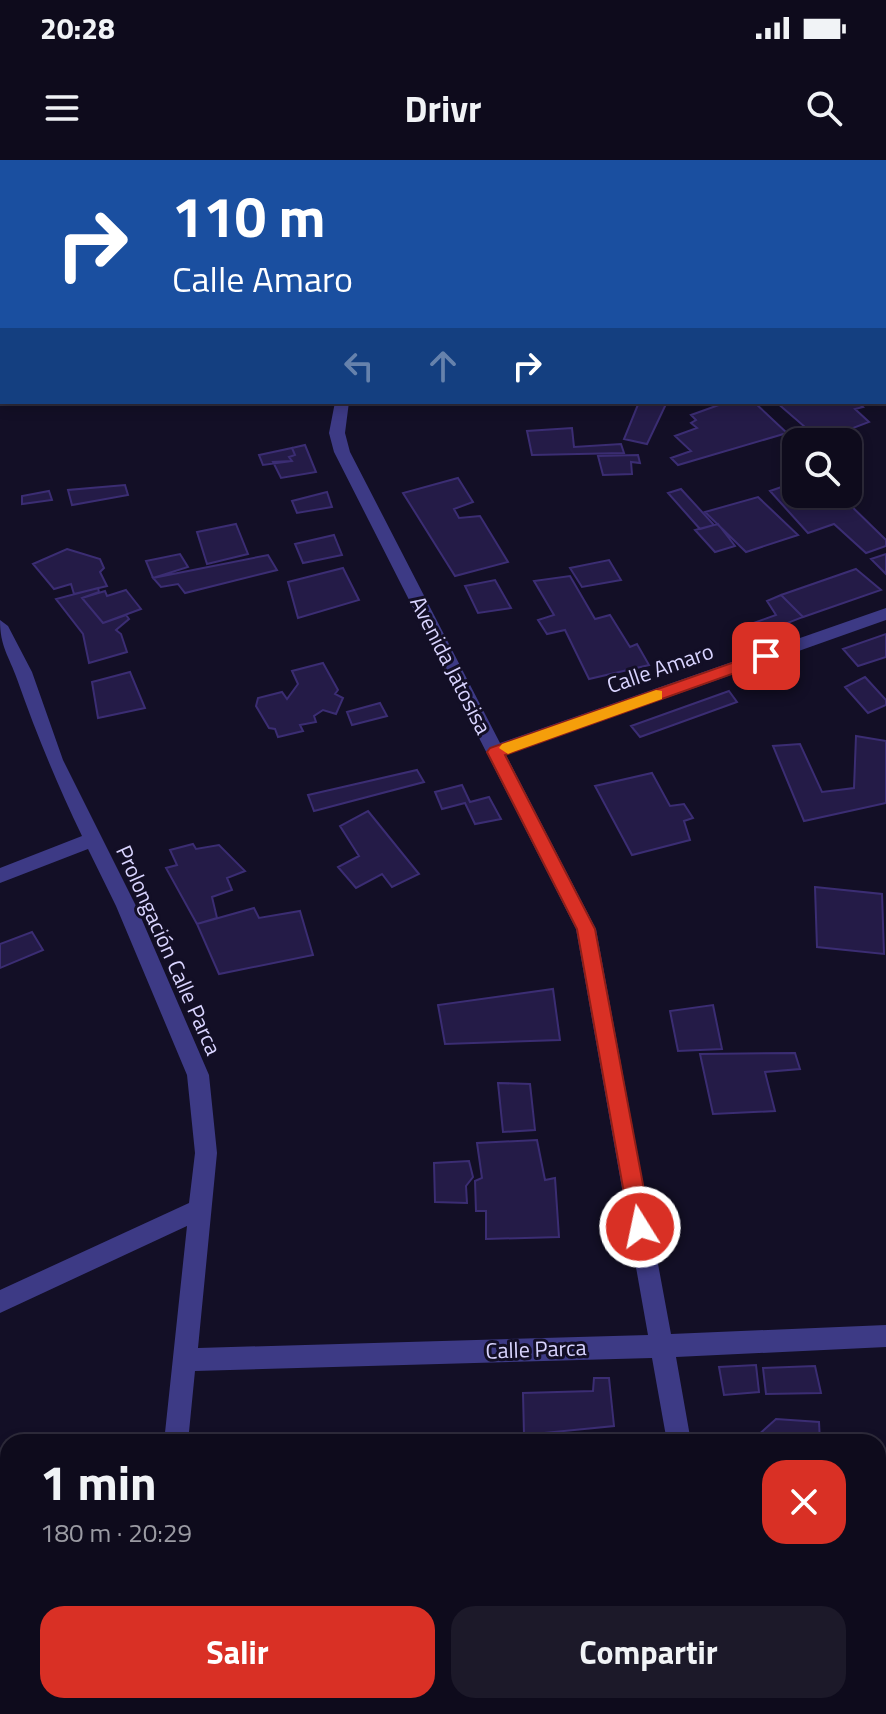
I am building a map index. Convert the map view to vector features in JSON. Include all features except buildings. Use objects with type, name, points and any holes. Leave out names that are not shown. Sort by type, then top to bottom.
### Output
[{"type":"street","name":"Avenida Jatosisa","points":[[342,404],[337,433],[342,452],[586,929],[678,1434]]},
{"type":"street","name":"Calle Amaro","points":[[495,752],[886,614]]},
{"type":"street","name":"Prolongación Calle Parca","points":[[0,626],[23,672],[54,760],[126,906],[198,1075],[206,1153],[177,1434]]},
{"type":"street","points":[[0,876],[93,839]]},
{"type":"street","points":[[0,1302],[201,1209]]},
{"type":"street","name":"Calle Parca","points":[[185,1360],[886,1336]]},
{"type":"slow traffic","points":[[508,748],[656,695]]},
{"type":"route","points":[[640,1227],[586,929],[495,752],[766,656]]}]
